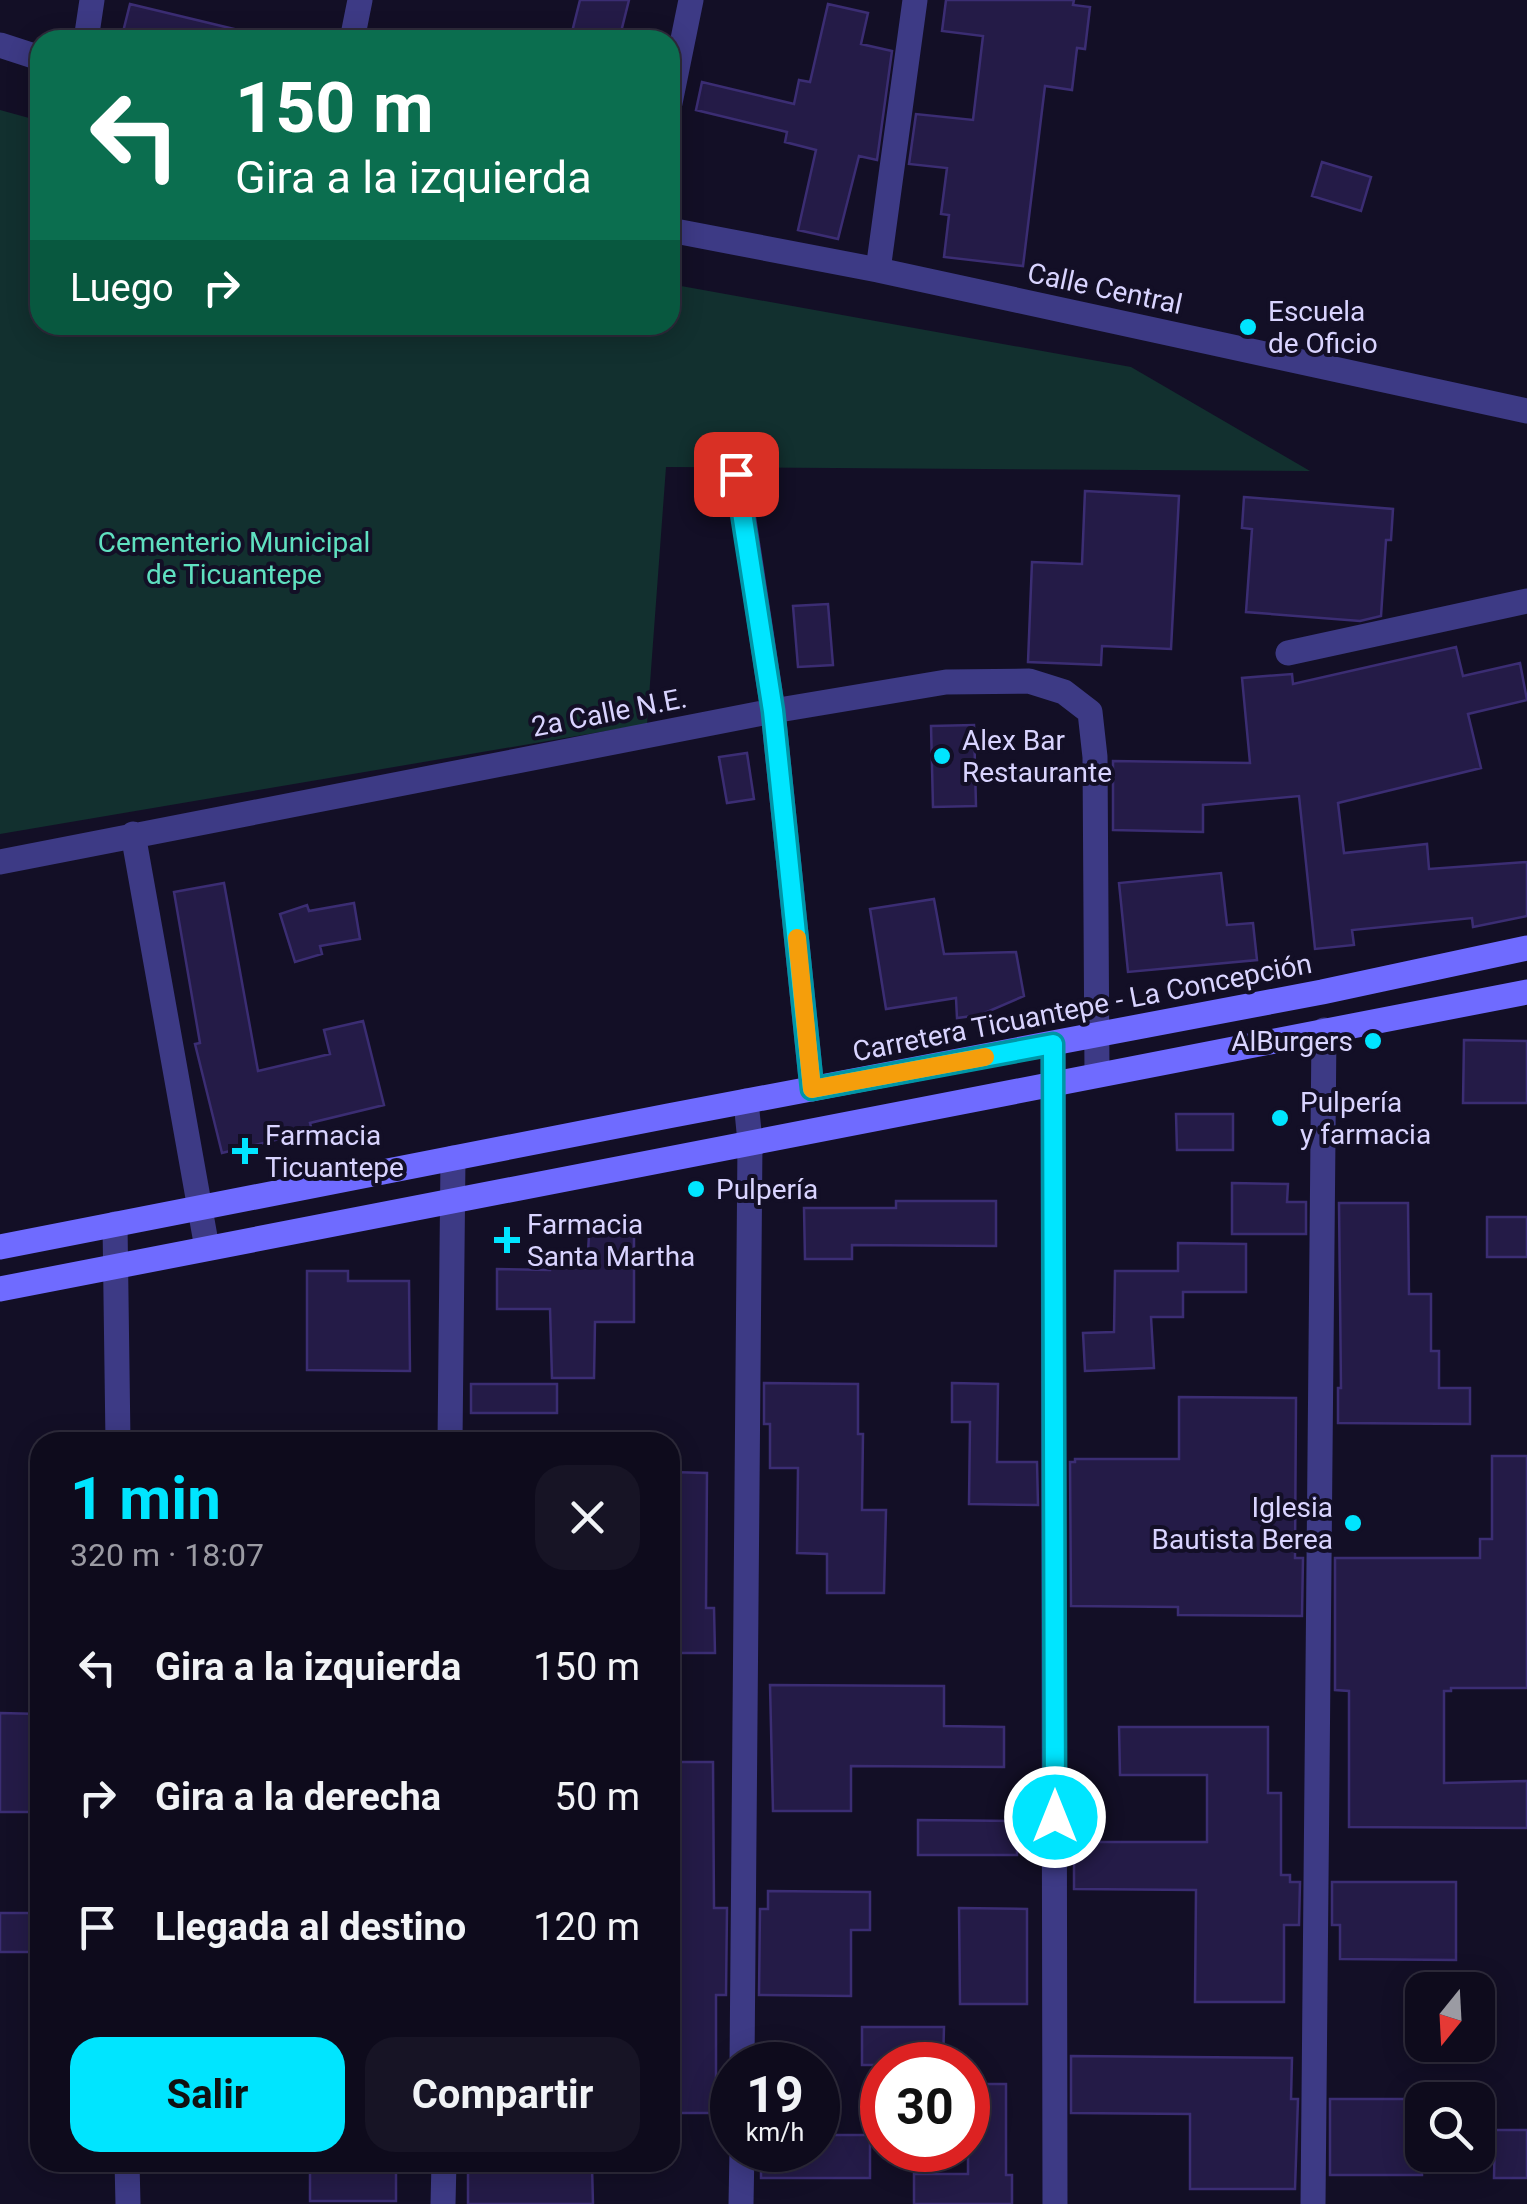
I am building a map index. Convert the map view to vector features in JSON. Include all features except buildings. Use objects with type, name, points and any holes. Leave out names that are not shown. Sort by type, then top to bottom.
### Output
[{"type":"main road","name":"Carretera Ticuantepe - La Concepción","points":[[0,1247],[1095,1036],[1527,948]]},
{"type":"main road","points":[[0,1289],[1527,992]]},
{"type":"street","points":[[88,30],[92,0]]},
{"type":"street","points":[[354,30],[360,0]]},
{"type":"street","points":[[680,54],[691,0]]},
{"type":"street","points":[[878,270],[915,0]]},
{"type":"street","points":[[0,45],[30,55]]},
{"type":"street","name":"Calle Central","points":[[680,232],[878,270],[1526,412]]},
{"type":"street","points":[[736,474],[773,711],[812,1089]]},
{"type":"street","points":[[1288,653],[1527,601]]},
{"type":"street","name":"2a Calle N.E.","points":[[0,862],[773,711],[946,682],[1029,681],[1064,692],[1090,712],[1095,757],[1095,1036]]},
{"type":"street","points":[[133,834],[207,1248]]},
{"type":"street","points":[[1313,2204],[1324,1030]]},
{"type":"street","points":[[1095,1036],[1097,1074]]},
{"type":"street","points":[[1053,1044],[1055,2204]]},
{"type":"street","points":[[742,2042],[750,1142],[746,1102]]},
{"type":"street","points":[[450,1432],[453,1158]]},
{"type":"street","points":[[115,1224],[118,1432]]},
{"type":"street","points":[[127,2172],[128,2204]]},
{"type":"street","points":[[443,2204],[444,2172]]},
{"type":"street","points":[[741,2204],[742,2172]]},
{"type":"green space","name":"Cementerio Municipal de Ticuantepe","points":[[0,110],[30,118],[30,335],[680,335],[680,286],[1131,367],[1310,471],[666,467],[647,724],[0,834]]},
{"type":"slow traffic","points":[[797,938],[812,1089],[985,1057]]},
{"type":"place","name":"Escuela de Oficio","points":[[1248,327]]},
{"type":"place","name":"Alex Bar Restaurante","points":[[942,756]]},
{"type":"place","name":"AlBurgers","points":[[1373,1041]]},
{"type":"place","name":"Pulpería y farmacia","points":[[1280,1118]]},
{"type":"place","name":"Farmacia Ticuantepe","points":[[245,1151]]},
{"type":"place","name":"Pulpería","points":[[696,1189]]},
{"type":"place","name":"Farmacia Santa Martha","points":[[507,1240]]},
{"type":"place","name":"Iglesia Bautista Berea","points":[[1353,1523]]},
{"type":"route","points":[[736,474],[773,711],[812,1089],[1053,1044],[1055,1817]]}]
